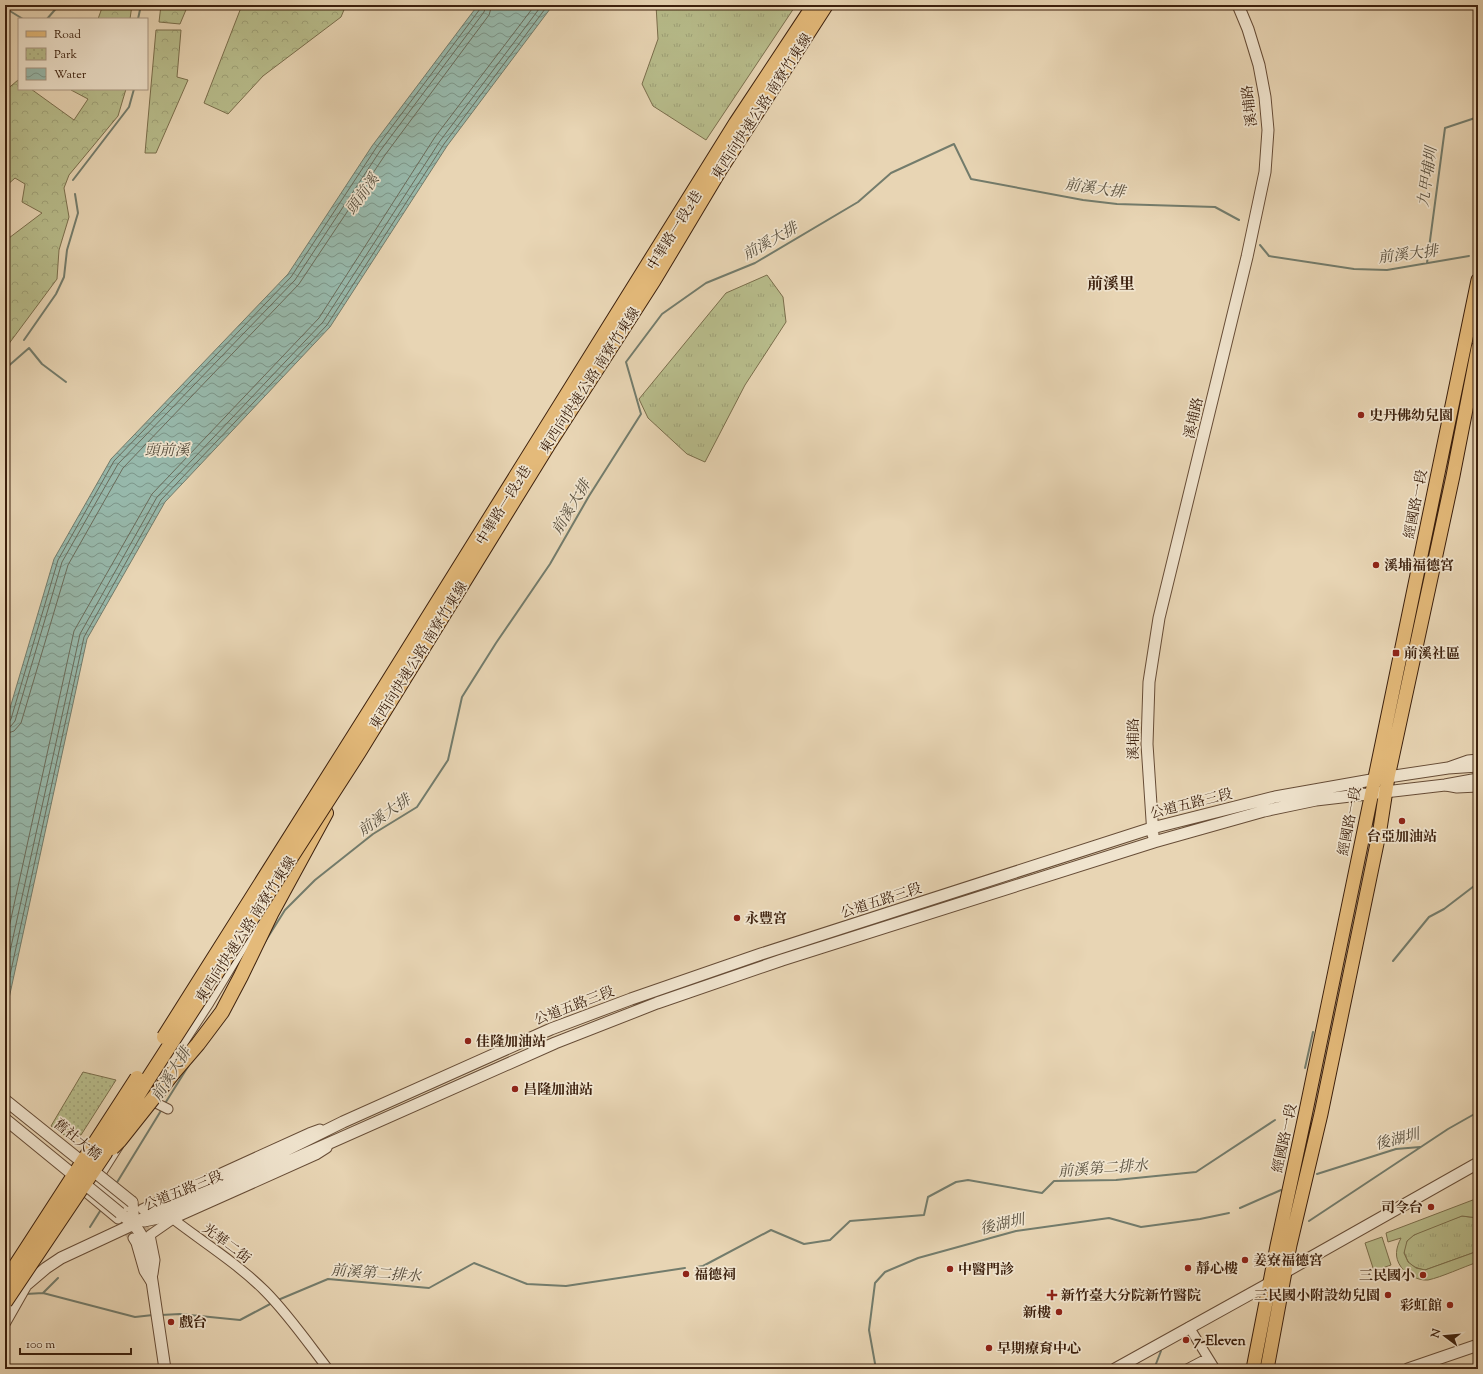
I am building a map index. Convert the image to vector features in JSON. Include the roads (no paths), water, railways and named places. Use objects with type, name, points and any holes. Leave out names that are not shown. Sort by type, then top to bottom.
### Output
[{"type":"highway","name":"東西向快速公路 南寮竹東線","points":[[5,1282],[231,932],[513,483],[584,366],[723,144],[814,5]]},
{"type":"highway","name":"東西向快速公路 南寮竹東線","points":[[5,1302],[105,1153],[116,1130],[148,1079],[358,752],[548,445],[654,280],[721,168],[826,5]]},
{"type":"highway","points":[[105,1153],[120,1140],[222,1012],[271,914],[330,806]]},
{"type":"main road","name":"經國路一段","points":[[1253,1369],[1478,280]]},
{"type":"main road","points":[[1267,1369],[1290,1245],[1321,1114],[1380,829],[1388,777],[1454,469],[1478,348]]},
{"type":"street","name":"中華路一段2巷","points":[[330,806],[727,170],[833,5]]},
{"type":"street","name":"溪埔路","points":[[1154,842],[1147,744],[1149,682],[1159,618],[1247,257],[1265,172],[1268,130],[1265,97],[1248,29],[1238,5]]},
{"type":"street","name":"公道五路三段","points":[[1448,768],[1468,760],[1478,759]]},
{"type":"street","name":"公道五路三段","points":[[134,1224],[160,1208],[250,1168],[343,1122],[551,1029],[645,994],[761,954],[1152,828],[1275,797],[1388,777],[1448,768],[1478,766]]},
{"type":"street","name":"中華路一段2巷","points":[[124,1210],[107,1209],[88,1194],[209,1004],[247,941],[255,927],[258,904],[335,783],[349,775]]},
{"type":"street","name":"公道五路三段","points":[[134,1224],[163,1217],[555,1043],[664,1001],[782,960],[1154,842],[1264,810],[1316,800],[1445,786],[1478,779]]},
{"type":"street","name":"公道五路三段","points":[[1445,786],[1457,788],[1478,787]]},
{"type":"street","points":[[317,812],[330,806]]},
{"type":"street","points":[[470,1066],[475,1079]]},
{"type":"street","name":"中華路一段2巷","points":[[136,1118],[154,1102],[160,1079]]},
{"type":"street","name":"舊社大橋","points":[[5,1100],[124,1210]]},
{"type":"street","points":[[154,1102],[168,1109]]},
{"type":"street","points":[[5,1119],[124,1210],[134,1224]]},
{"type":"street","name":"公道五路三段","points":[[142,1209],[308,1133],[343,1122]]},
{"type":"street","name":"公道五路三段","points":[[152,1283],[155,1260],[150,1235],[173,1219],[316,1155],[345,1136]]},
{"type":"street","points":[[1115,1369],[1270,1283],[1286,1272],[1478,1163]]},
{"type":"street","points":[[96,1183],[116,1199],[144,1238],[148,1254],[165,1369]]},
{"type":"street","name":"光華二街","points":[[173,1219],[247,1275],[264,1290],[279,1306],[328,1369]]},
{"type":"street","points":[[5,1322],[26,1285],[46,1268],[61,1258],[134,1224]]},
{"type":"street","points":[[132,1238],[136,1243],[144,1270],[152,1283]]},
{"type":"street","points":[[1190,1327],[1215,1369]]},
{"type":"street","points":[[1408,1369],[1478,1344]]},
{"type":"street","points":[[1187,1369],[1208,1358]]},
{"type":"water","name":"頭前溪","points":[[478,5],[553,5],[447,146],[330,327],[165,502],[87,639],[8,1003],[5,1024],[5,725],[54,559],[111,459],[288,274],[372,146]]},
{"type":"waterway","points":[[48,18],[59,5]]},
{"type":"waterway","points":[[138,18],[141,5]]},
{"type":"waterway","points":[[5,8],[21,18]]},
{"type":"waterway","points":[[73,180],[129,107],[134,90]]},
{"type":"waterway","name":"九甲埔圳","points":[[1427,263],[1445,128],[1478,117]]},
{"type":"waterway","name":"前溪大排","points":[[263,945],[285,910],[315,880],[373,834],[417,807],[448,760],[462,697],[496,643],[550,564],[589,496],[641,414],[626,362],[662,314],[706,283],[755,263],[858,202],[891,173],[954,144],[971,179],[1083,200],[1117,204],[1215,207],[1239,220]]},
{"type":"waterway","points":[[24,340],[56,294],[64,277],[67,250],[78,213],[75,194]]},
{"type":"waterway","name":"前溪大排","points":[[1260,245],[1269,256],[1354,269],[1387,270],[1469,256]]},
{"type":"waterway","points":[[5,369],[29,348],[42,364],[66,382]]},
{"type":"waterway","name":"前溪第二排水","points":[[1393,961],[1429,917],[1444,909],[1478,883]]},
{"type":"waterway","name":"前溪第二排水","points":[[1305,1068],[1313,1032]]},
{"type":"waterway","name":"前溪大排","points":[[164,1105],[189,1065]]},
{"type":"waterway","name":"前溪大排","points":[[116,1184],[162,1109]]},
{"type":"waterway","points":[[1309,1221],[1448,1129],[1478,1112]]},
{"type":"waterway","name":"前溪第二排水","points":[[697,1267],[703,1266],[771,1230],[804,1244],[830,1240],[850,1221],[924,1215],[928,1197],[956,1182],[968,1180],[1042,1193],[1054,1181],[1116,1180],[1196,1172],[1275,1120]]},
{"type":"waterway","name":"後湖圳","points":[[1317,1174],[1396,1149],[1420,1147]]},
{"type":"waterway","name":"後湖圳","points":[[1240,1208],[1281,1190]]},
{"type":"waterway","name":"前溪大排","points":[[90,1227],[102,1208]]},
{"type":"waterway","name":"後湖圳","points":[[876,1369],[869,1330],[875,1283],[885,1272],[918,1258],[1016,1231],[1109,1218],[1141,1227],[1200,1219],[1229,1213]]},
{"type":"waterway","name":"前溪第二排水","points":[[278,1300],[328,1279],[429,1288],[474,1263],[527,1284],[566,1286],[685,1268]]},
{"type":"waterway","name":"前溪大排","points":[[43,1293],[58,1278]]},
{"type":"waterway","name":"前溪第二排水","points":[[26,1294],[43,1293],[135,1317],[153,1315]]},
{"type":"waterway","name":"前溪第二排水","points":[[161,1315],[180,1314],[240,1320],[272,1303]]},
{"type":"waterway","points":[[1154,1369],[1161,1351]]},
{"type":"tunnel","points":[[135,1218],[150,1235]]},
{"type":"tunnel","points":[[118,1219],[133,1238]]},
{"type":"place","name":"史丹佛幼兒園","points":[[1361,415]]},
{"type":"place","name":"溪埔福德宮","points":[[1376,565]]},
{"type":"place","name":"前溪社區","points":[[1396,653]]},
{"type":"place","name":"台亞加油站","points":[[1402,821]]},
{"type":"place","name":"永豐宮","points":[[737,918]]},
{"type":"place","name":"佳隆加油站","points":[[468,1041]]},
{"type":"place","name":"昌隆加油站","points":[[515,1089]]},
{"type":"place","name":"司令台","points":[[1431,1207]]},
{"type":"place","name":"姜寮福德宮","points":[[1245,1260]]},
{"type":"place","name":"靜心樓","points":[[1188,1268]]},
{"type":"place","name":"中醫門診","points":[[950,1269]]},
{"type":"place","name":"福德祠","points":[[686,1274]]},
{"type":"place","name":"三民國小","points":[[1423,1275]]},
{"type":"place","name":"新竹臺大分院新竹醫院","points":[[1052,1295]]},
{"type":"place","name":"三民國小附設幼兒園","points":[[1388,1295]]},
{"type":"place","name":"彩虹館","points":[[1450,1305]]},
{"type":"place","name":"新樓","points":[[1059,1312]]},
{"type":"place","name":"戲台","points":[[171,1322]]},
{"type":"place","name":"7-Eleven","points":[[1186,1340]]},
{"type":"place","name":"早期療育中心","points":[[989,1348]]},
{"type":"district","name":"前溪里","points":[[1111,283]]}]
